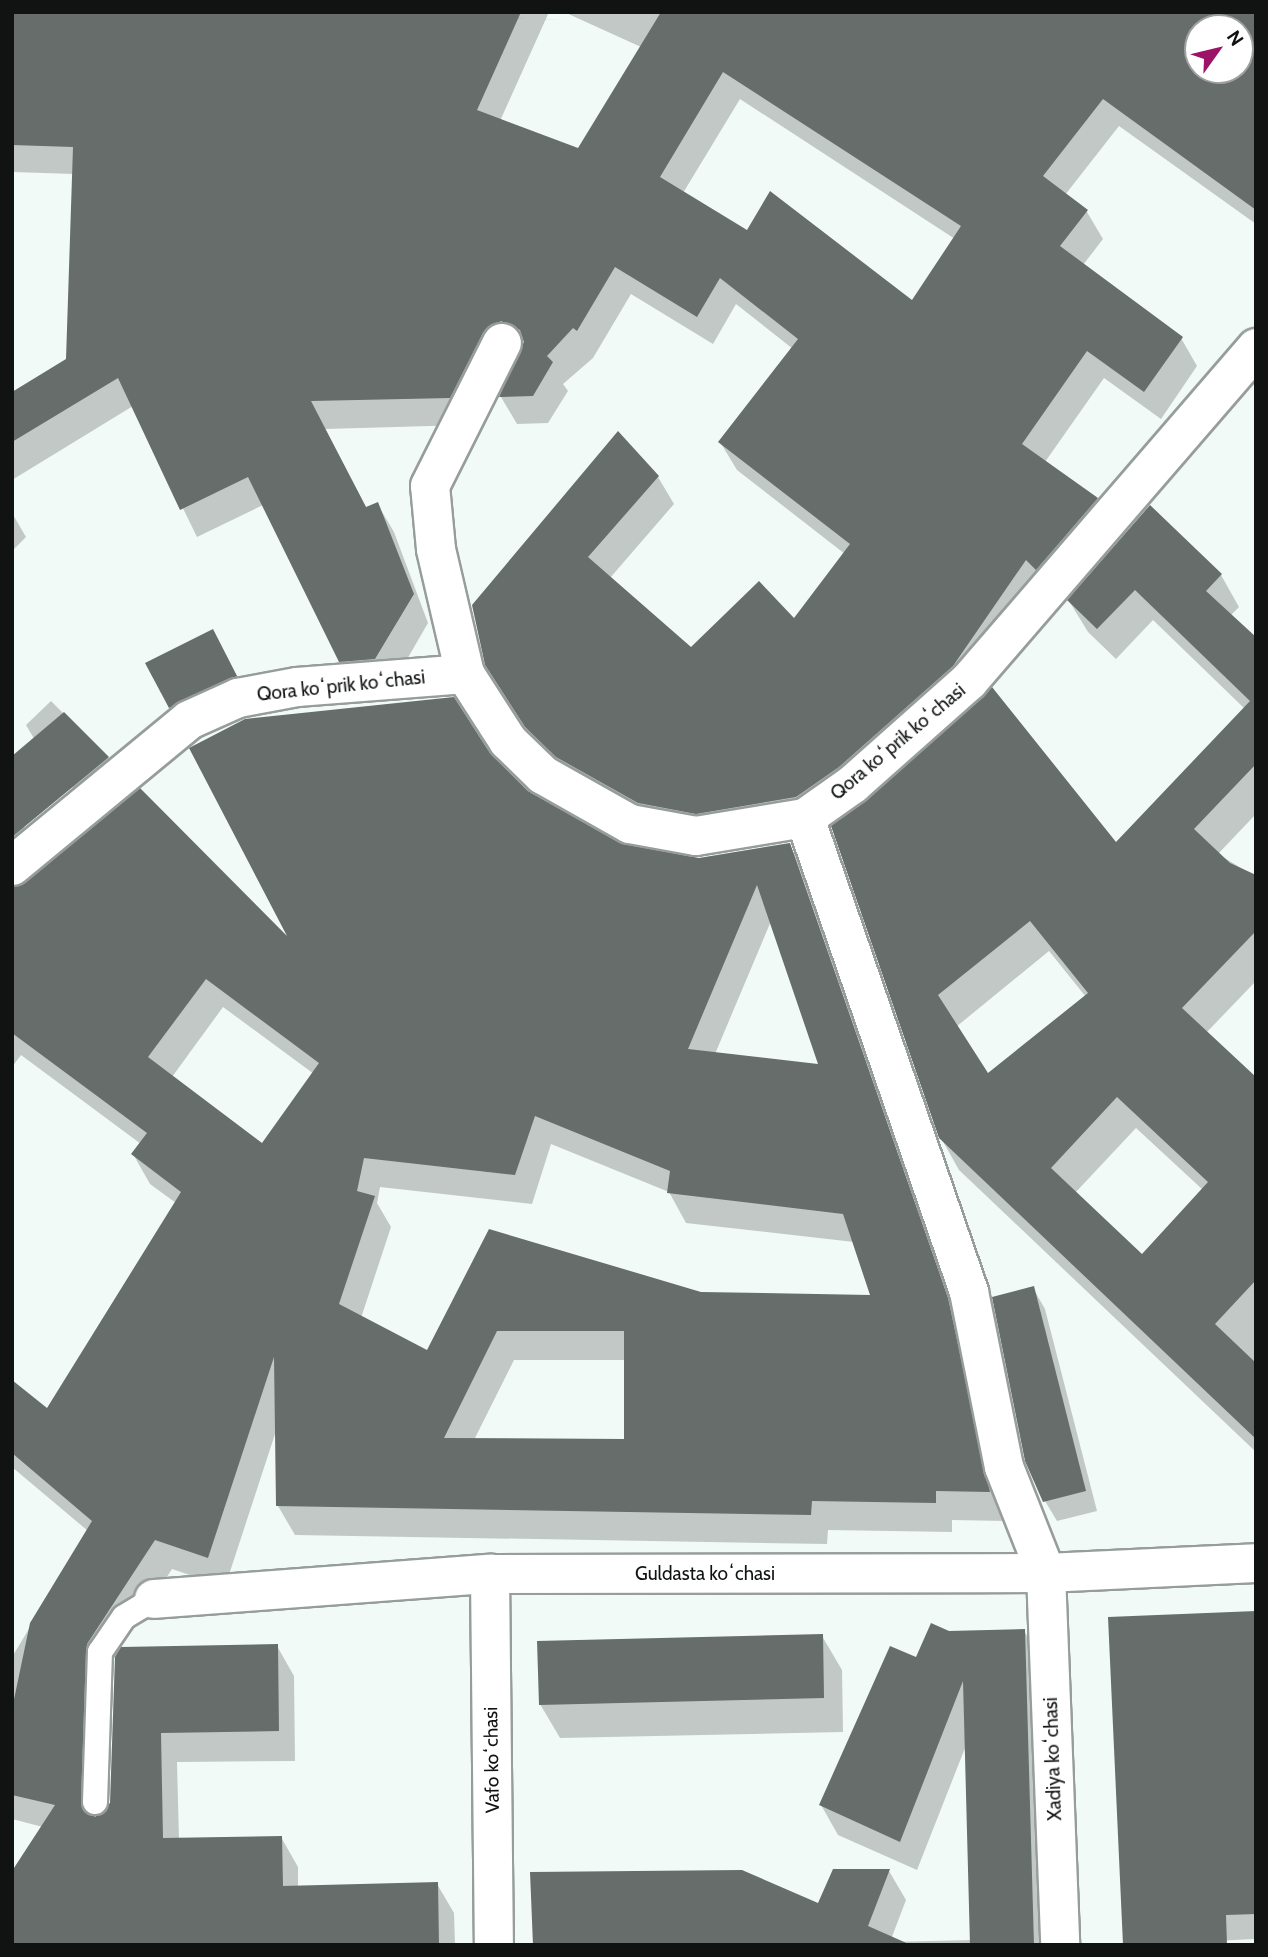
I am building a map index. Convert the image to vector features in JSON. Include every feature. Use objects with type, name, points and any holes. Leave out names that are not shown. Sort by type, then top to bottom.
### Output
[{"type":"street","points":[[465,674],[436,549],[430,486],[502,343]]},
{"type":"street","name":"Qora koʻprik koʻchasi","points":[[12,866],[189,720],[237,698],[465,674],[508,741],[543,775],[630,824],[696,836],[805,818],[853,784],[969,681],[1256,348]]},
{"type":"street","name":"Xadiya koʻchasi","points":[[805,818],[969,1292],[1004,1467],[1046,1573],[1060,1945]]},
{"type":"street","name":"Guldasta koʻchasi","points":[[154,1599],[490,1574],[1046,1573],[1256,1563]]},
{"type":"street","name":"Vafo koʻchasi","points":[[490,1574],[494,1945]]},
{"type":"lane","points":[[95,1802],[100,1651],[124,1617],[154,1599]]},
{"type":"building","points":[[12,12],[521,12],[477,110],[578,148],[661,12],[1256,12],[1256,210],[1103,99],[1043,176],[1088,210],[1060,246],[1183,337],[1144,392],[1087,351],[1022,444],[1098,498],[1036,570],[1026,560],[953,666],[839,767],[796,797],[696,814],[638,803],[556,757],[525,727],[485,665],[472,605],[618,431],[659,476],[588,557],[691,647],[759,581],[794,618],[850,544],[718,442],[798,339],[720,278],[697,317],[615,267],[577,331],[573,328],[547,356],[553,362],[533,396],[499,397],[524,342],[520,330],[501,321],[483,333],[450,398],[311,401],[366,507],[378,502],[414,594],[375,659],[339,662],[248,477],[180,510],[118,378],[12,442],[12,392],[66,359],[73,147],[12,145]],"holes":[[[723,72],[961,226],[912,300],[770,191],[747,230],[660,177]]]},
{"type":"building","points":[[1150,505],[1222,574],[1206,591],[1256,637],[1256,764],[1194,829],[1230,863],[1256,875],[1256,931],[1182,1008],[1256,1077],[1256,1280],[1215,1324],[1256,1363],[1256,1439],[939,1138],[831,826],[992,687],[1116,842],[1250,701],[1135,590],[1097,629],[1067,600]],"holes":[[[1030,921],[1088,993],[988,1073],[938,995]],[[1117,1097],[1208,1182],[1142,1254],[1051,1168]]]},
{"type":"building","points":[[213,629],[237,676],[169,708],[145,663]]},
{"type":"building","points":[[454,697],[490,753],[528,791],[620,843],[699,858],[790,843],[948,1298],[990,1492],[936,1491],[936,1503],[812,1501],[811,1515],[276,1506],[274,1357],[208,1558],[155,1540],[87,1644],[82,1808],[95,1817],[110,1803],[115,1657],[121,1647],[278,1644],[279,1731],[161,1733],[163,1838],[282,1836],[283,1886],[438,1882],[439,1945],[12,1945],[12,1871],[55,1805],[12,1795],[12,1709],[30,1623],[92,1521],[12,1453],[12,1380],[47,1408],[181,1192],[131,1154],[147,1133],[12,1033],[12,887],[140,788],[287,936],[189,748],[245,719]],"holes":[[[757,885],[818,1064],[688,1049]],[[206,979],[319,1063],[262,1143],[148,1057]],[[535,1116],[670,1171],[667,1193],[843,1214],[870,1295],[701,1292],[489,1229],[427,1350],[339,1304],[375,1196],[357,1191],[364,1158],[515,1175]],[[497,1331],[624,1331],[624,1439],[444,1438]]]},
{"type":"building","points":[[64,712],[109,757],[12,837],[12,756]]},
{"type":"building","points":[[1034,1286],[1086,1491],[1043,1502],[1025,1461],[992,1297]]},
{"type":"building","points":[[1256,1611],[1256,1914],[1226,1915],[1227,1945],[1123,1945],[1108,1617]]},
{"type":"building","points":[[931,1623],[949,1631],[1025,1629],[1034,1945],[970,1945],[963,1681],[900,1842],[819,1805],[890,1646],[916,1657]]},
{"type":"building","points":[[823,1634],[824,1698],[539,1705],[537,1641]]},
{"type":"building","points":[[833,1869],[890,1869],[868,1926],[911,1945],[533,1945],[530,1872],[742,1870],[818,1903]]}]
